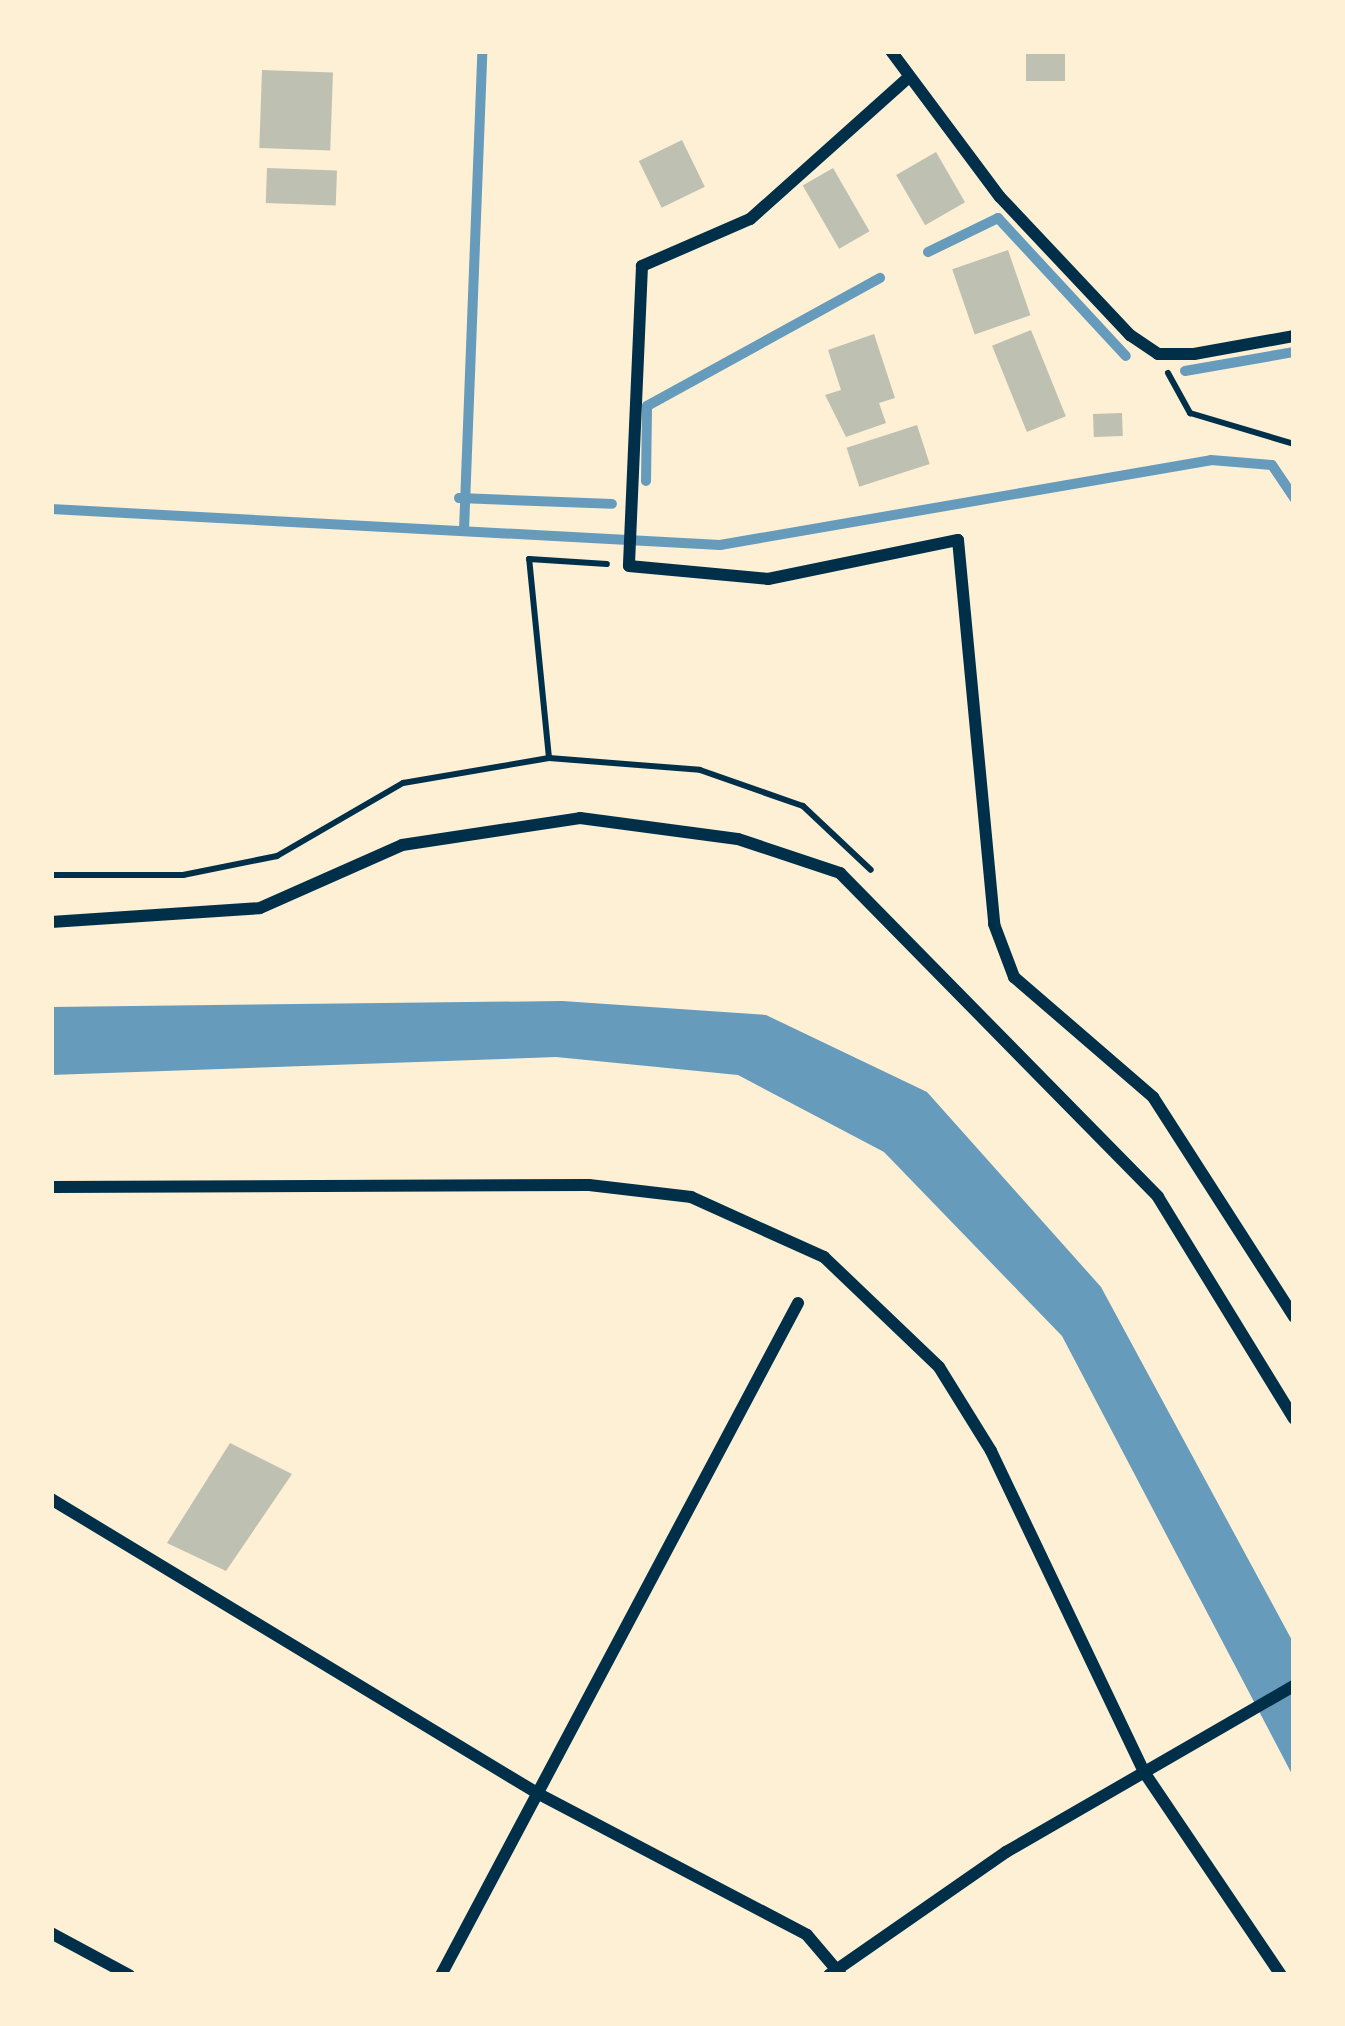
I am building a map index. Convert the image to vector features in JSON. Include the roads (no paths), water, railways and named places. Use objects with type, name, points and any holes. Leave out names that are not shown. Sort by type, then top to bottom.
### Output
[{"type":"street","points":[[891,51],[1000,197],[1158,354],[1294,336]]},
{"type":"street","points":[[909,77],[750,219],[642,266],[628,559],[768,580],[958,540],[994,924],[1014,976],[1153,1097],[1294,1317]]},
{"type":"street","points":[[51,922],[240,912],[402,845],[479,825],[580,818],[738,839],[840,874],[1158,1197],[1294,1419]]},
{"type":"street","points":[[51,1186],[590,1185],[757,1217],[824,1257],[939,1367],[1012,1490],[1144,1772],[1281,1975]]},
{"type":"street","points":[[441,1975],[798,1303]]},
{"type":"street","points":[[51,1499],[537,1793],[807,1935],[836,1973],[1163,1757],[1294,1686]]},
{"type":"street","points":[[51,1933],[129,1975]]},
{"type":"water","points":[[562,1001],[766,1015],[927,1092],[1101,1287],[1294,1644],[1294,1778],[1062,1336],[884,1152],[738,1075],[556,1057],[51,1075],[51,1007]]},
{"type":"waterway","points":[[464,530],[482,51]]},
{"type":"waterway","points":[[928,252],[998,218],[1126,356]]},
{"type":"waterway","points":[[646,481],[647,406],[880,278]]},
{"type":"waterway","points":[[1185,371],[1294,352]]},
{"type":"waterway","points":[[51,509],[720,545],[1211,460],[1272,465],[1294,498]]},
{"type":"waterway","points":[[459,498],[612,504]]}]
